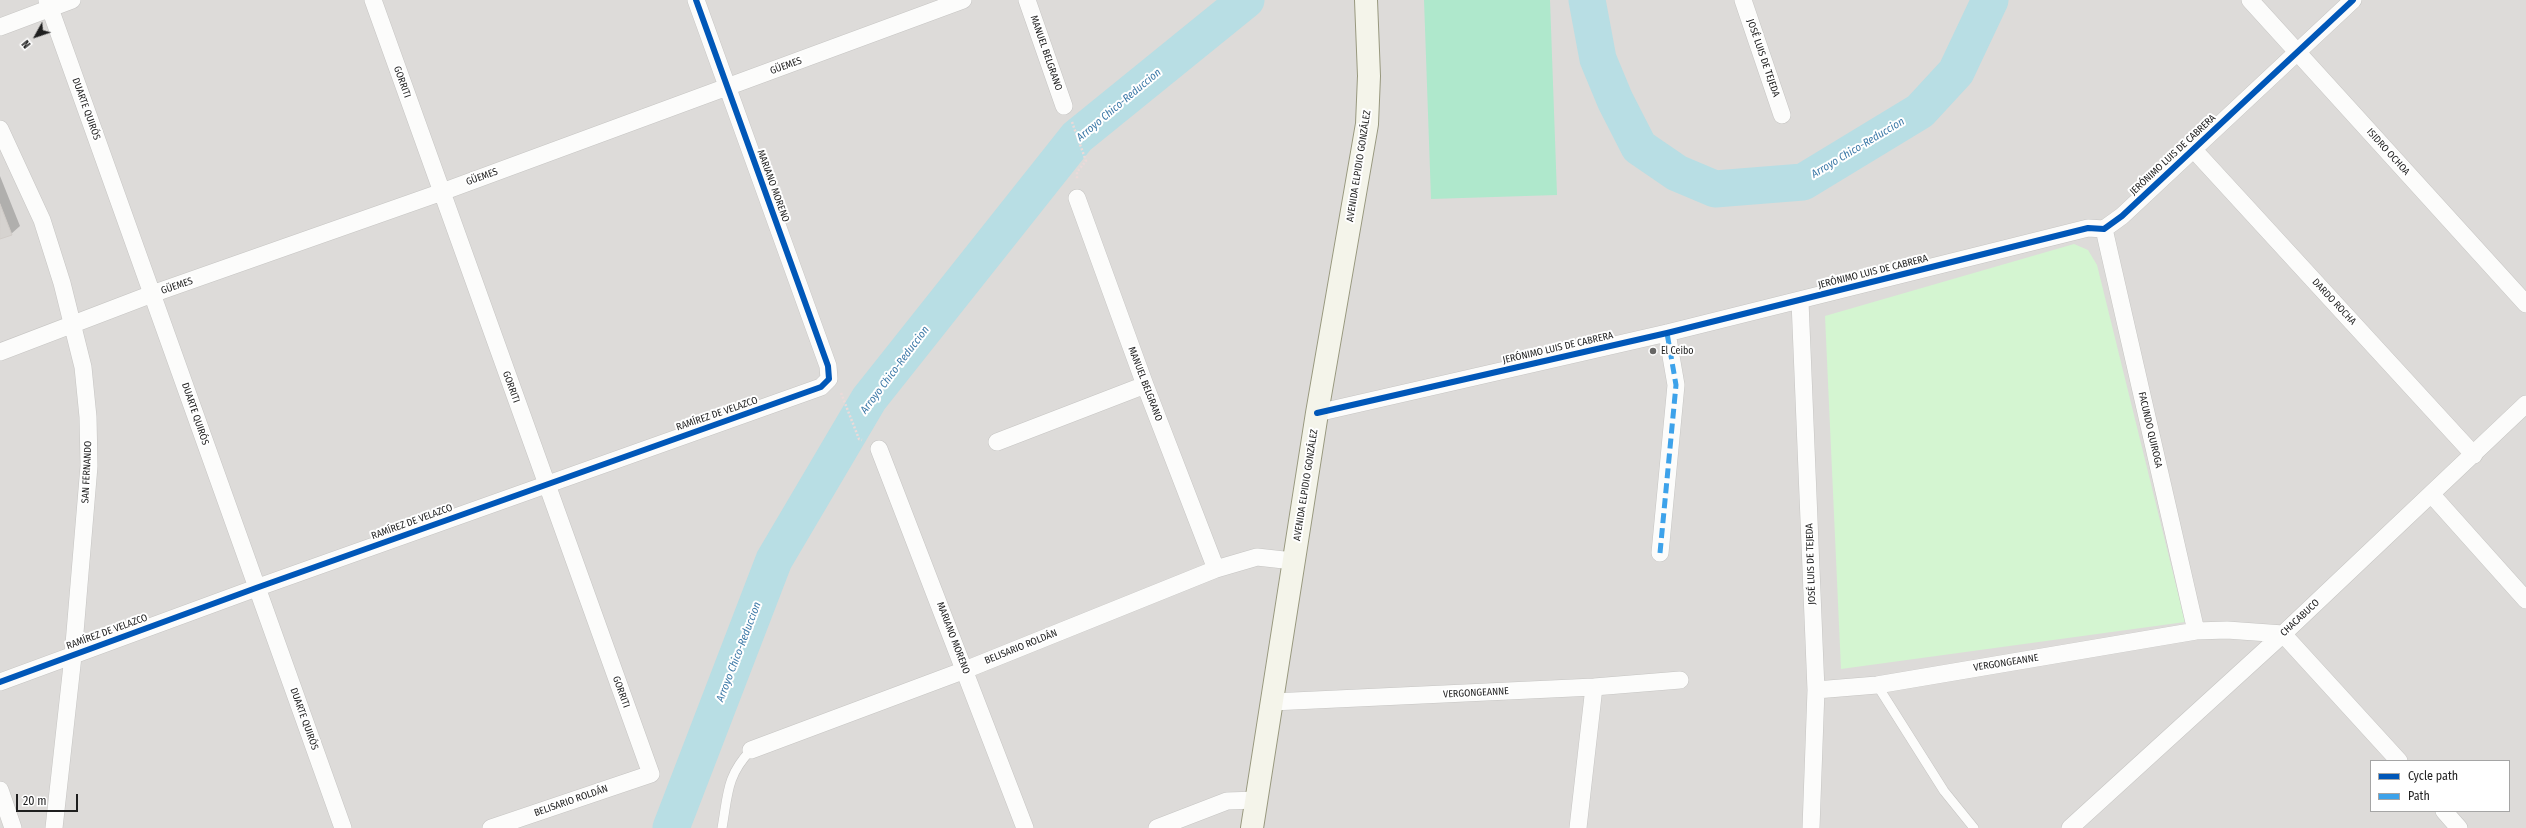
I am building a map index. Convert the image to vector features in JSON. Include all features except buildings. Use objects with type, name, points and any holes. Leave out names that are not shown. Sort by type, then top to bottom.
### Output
[{"type":"main road","name":"AVENIDA ELPIDIO GONZÁLEZ","points":[[1252,828],[1317,413],[1367,124],[1369,76],[1366,0]]},
{"type":"street","points":[[0,27],[48,4],[72,0]]},
{"type":"street","name":"GORRITI","points":[[373,0],[651,774]]},
{"type":"street","name":"MARIANO MORENO","points":[[696,0],[726,88],[834,384]]},
{"type":"street","name":"GÜEMES","points":[[0,352],[152,294],[442,192],[964,0]]},
{"type":"street","name":"MANUEL BELGRANO","points":[[1027,0],[1064,106]]},
{"type":"street","name":"JOSÉ LUIS DE TEJEDA","points":[[1744,0],[1782,115]]},
{"type":"street","name":"ISIDRO OCHOA","points":[[2250,0],[2526,304]]},
{"type":"street","name":"JERÓNIMO LUIS DE CABRERA","points":[[1317,413],[1667,333],[2088,228],[2104,229],[2122,216],[2194,150],[2297,51],[2353,0]]},
{"type":"street","name":"DUARTE QUIRÓS","points":[[48,4],[343,828]]},
{"type":"street","name":"SAN FERNANDO","points":[[0,129],[42,220],[73,324],[83,367],[88,416],[89,459],[73,656],[54,828]]},
{"type":"street","name":"DARDO ROCHA","points":[[2194,150],[2474,455]]},
{"type":"street","name":"MANUEL BELGRANO","points":[[1077,198],[1145,385],[1216,569]]},
{"type":"street","name":"FACUNDO QUIROGA","points":[[2104,229],[2196,631]]},
{"type":"street","name":"JOSÉ LUIS DE TEJEDA","points":[[1800,300],[1816,690],[1811,828]]},
{"type":"street","points":[[1660,553],[1676,385],[1667,333]]},
{"type":"street","name":"RAMÍREZ DE VELAZCO","points":[[0,682],[256,588],[834,384]]},
{"type":"street","points":[[997,442],[1145,385]]},
{"type":"street","name":"CHACABUCO","points":[[2070,828],[2283,634],[2432,495],[2526,404]]},
{"type":"street","name":"MARIANO MORENO","points":[[879,449],[1025,828]]},
{"type":"street","points":[[2432,495],[2526,600]]},
{"type":"street","name":"BELISARIO ROLDÁN","points":[[751,750],[965,670],[1216,569],[1257,557],[1294,561]]},
{"type":"street","name":"VERGONGEANNE","points":[[1816,690],[1877,684],[2196,631],[2227,630],[2283,634]]},
{"type":"street","points":[[2283,634],[2398,760]]},
{"type":"street","name":"VERGONGEANNE","points":[[1272,702],[1594,687],[1680,680]]},
{"type":"street","points":[[1578,828],[1594,687]]},
{"type":"street","name":"BELISARIO ROLDÁN","points":[[491,828],[651,774]]},
{"type":"street","points":[[0,790],[13,828]]},
{"type":"street","points":[[1157,828],[1227,801],[1257,800]]},
{"type":"street","points":[[2445,812],[2459,828]]},
{"type":"lane","points":[[1877,684],[1944,791],[1974,828]]},
{"type":"lane","points":[[722,828],[731,777],[738,764],[751,750]]},
{"type":"path","points":[[1073,124],[1086,161],[1077,172]]},
{"type":"path","points":[[834,384],[859,439]]},
{"type":"shaded area","points":[[0,0],[2526,0],[2526,828],[0,828]]},
{"type":"green space","points":[[1424,0],[1550,0],[1557,195],[1431,199]]},
{"type":"green space","points":[[2074,244],[2088,250],[2097,265],[2185,622],[1841,669],[1825,316]]},
{"type":"waterway","name":"Arroyo Chico-Reduccion","points":[[671,828],[774,560],[869,399],[1077,137],[1246,0]]},
{"type":"waterway","name":"Arroyo Chico-Reduccion","points":[[1587,0],[1598,59],[1615,100],[1639,147],[1677,173],[1715,189],[1803,182],[1920,111],[1956,72],[1990,0]]},
{"type":"marked path","points":[[1660,553],[1676,385],[1667,333]]},
{"type":"cycle path","points":[[0,682],[256,588],[821,387],[829,379],[828,366],[696,0]]},
{"type":"cycle path","points":[[1317,413],[1667,333],[2088,228],[2104,229],[2122,216],[2353,0]]},
{"type":"place","name":"El Ceibo","points":[[1653,351]]}]
